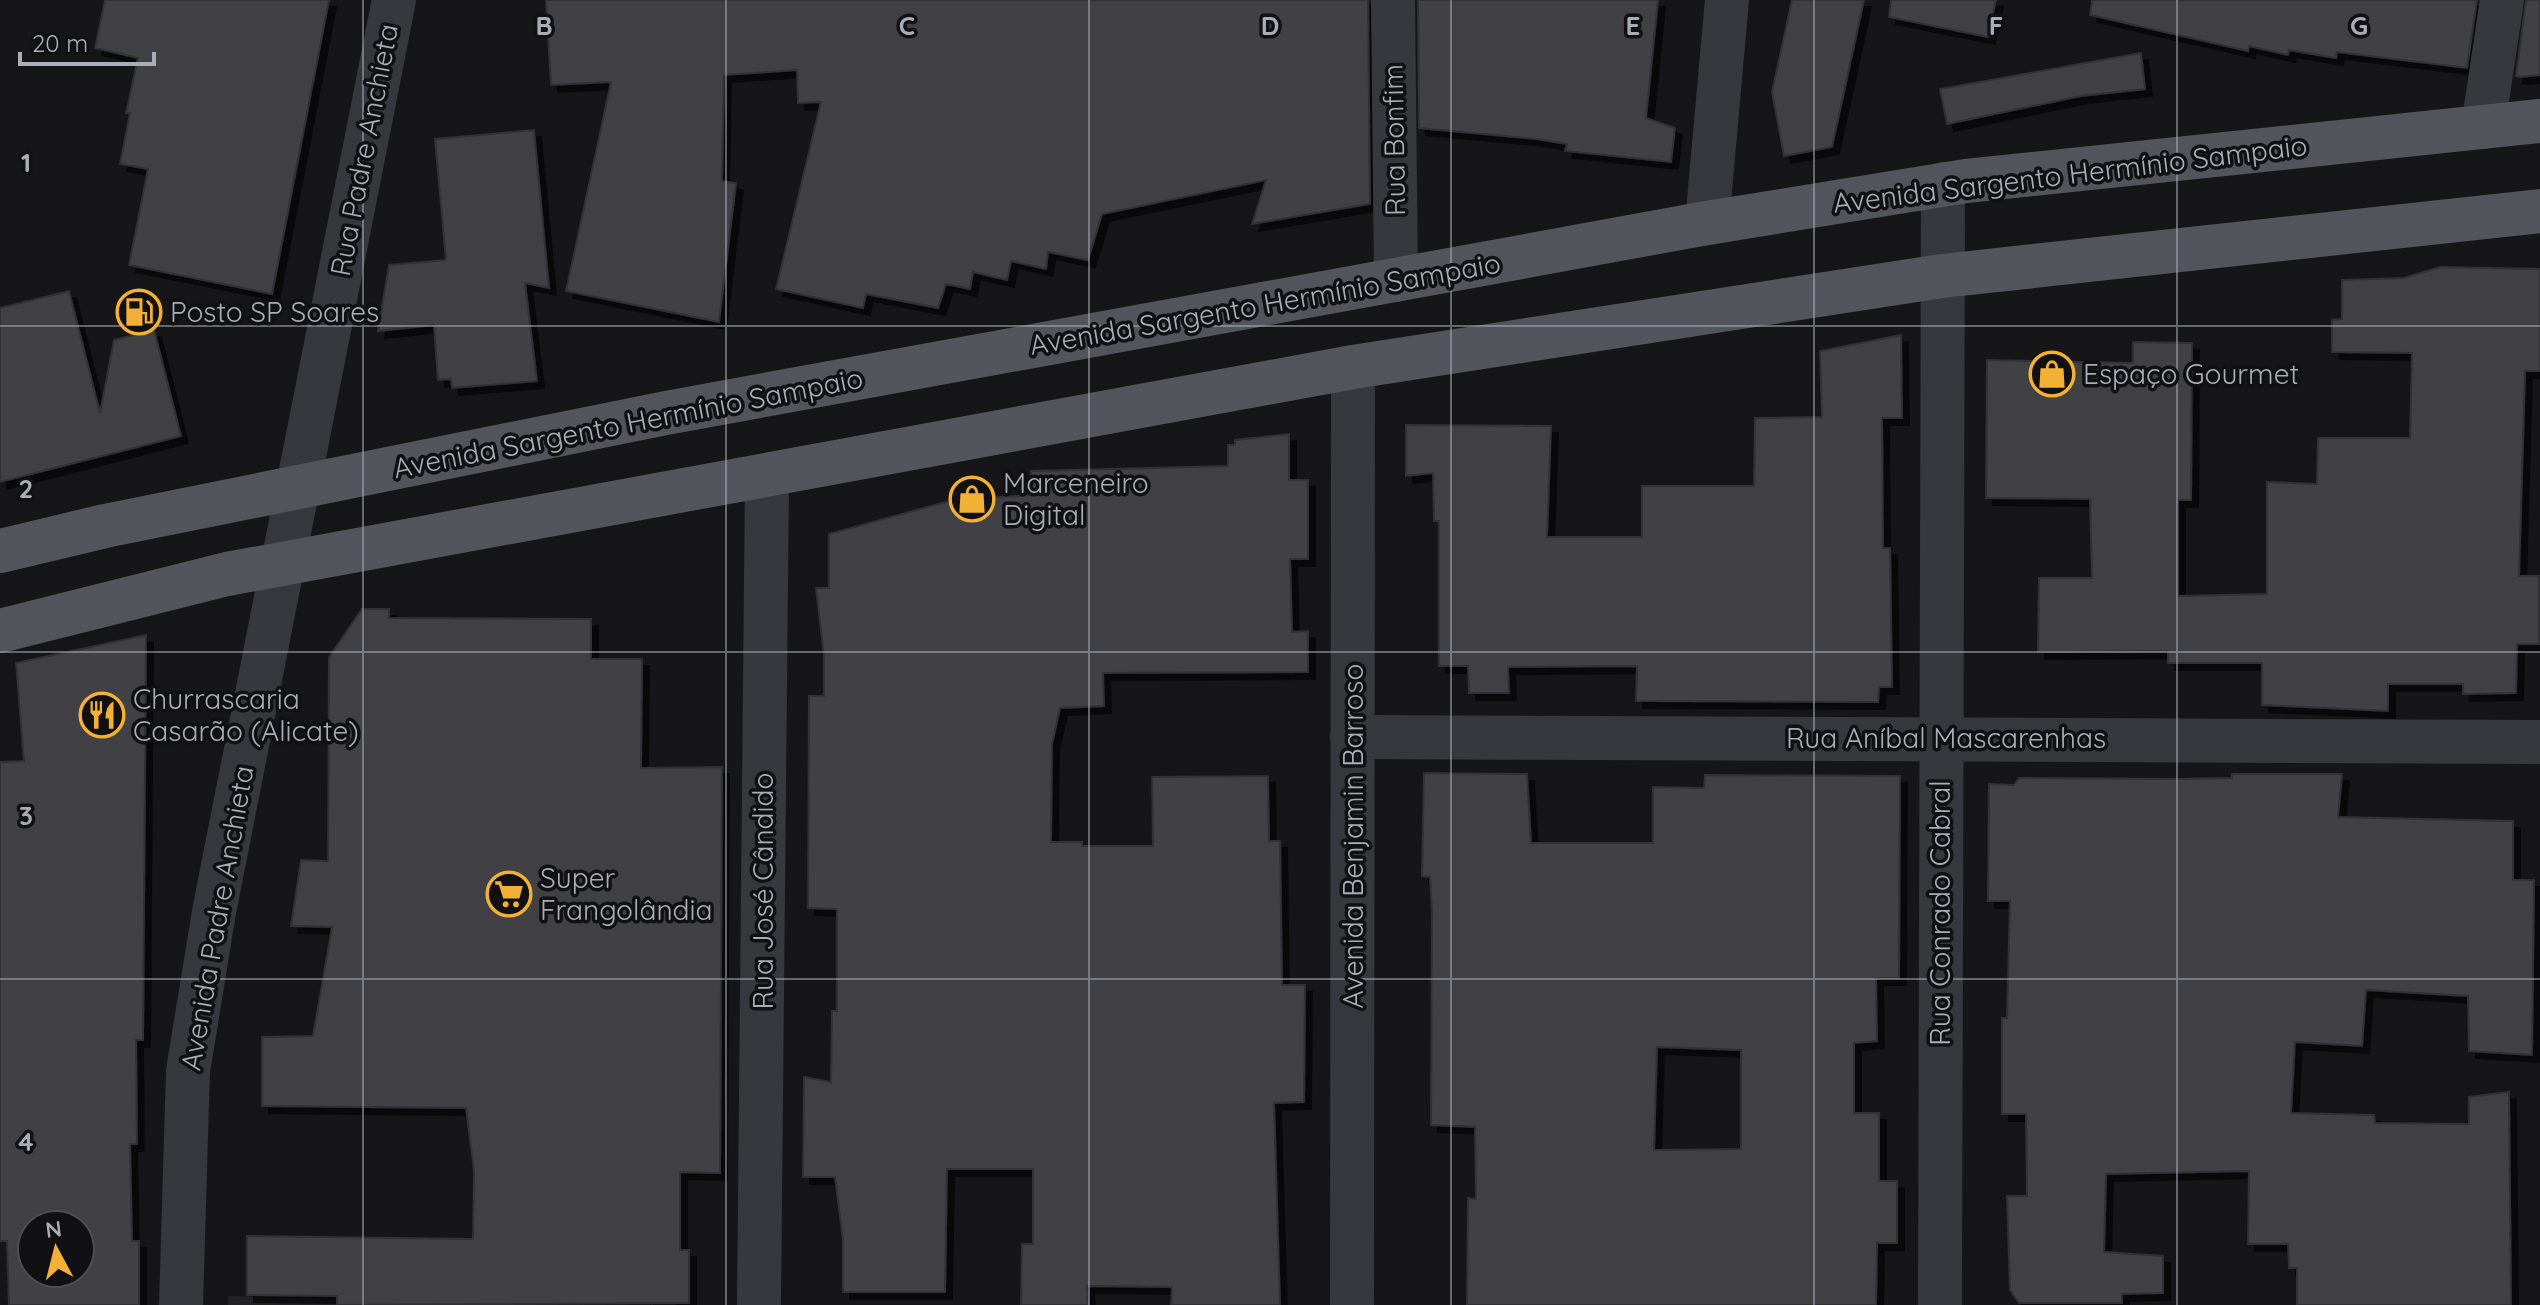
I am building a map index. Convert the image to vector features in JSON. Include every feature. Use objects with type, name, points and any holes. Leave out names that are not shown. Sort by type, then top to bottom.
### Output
[{"type":"main road","name":"Avenida Sargento Hermínio Sampaio","points":[[0,551],[296,487],[768,394],[1707,223],[1943,184],[2540,121]]},
{"type":"main road","points":[[0,631],[227,574],[767,478],[1353,367],[1942,276],[2540,211]]},
{"type":"street","name":"Rua Padre Anchieta","points":[[296,487],[394,0]]},
{"type":"street","name":"Rua Bonfim","points":[[1393,0],[1396,280]]},
{"type":"street","points":[[1707,223],[1727,0]]},
{"type":"street","points":[[2483,127],[2502,0]]},
{"type":"street","name":"Rua Conrado Cabral","points":[[1940,1305],[1943,184]]},
{"type":"street","name":"Avenida Benjamin Barroso","points":[[1352,1305],[1353,367]]},
{"type":"street","name":"Rua José Cândido","points":[[759,1305],[767,478]]},
{"type":"street","name":"Avenida Padre Anchieta","points":[[181,1305],[188,1071],[214,912],[296,487]]},
{"type":"street","name":"Rua Aníbal Mascarenhas","points":[[1352,737],[2540,742]]},
{"type":"shaded area","points":[[228,1296],[575,1305],[228,1305]]},
{"type":"building","points":[[105,0],[329,0],[272,294],[129,265],[148,169],[120,164],[130,113],[126,113],[138,58],[95,48]]},
{"type":"building","points":[[546,0],[1368,0],[1370,204],[1252,224],[1266,180],[1102,214],[1088,260],[1048,252],[1046,269],[1011,261],[1007,280],[973,272],[970,289],[946,284],[938,308],[866,294],[863,308],[776,289],[821,102],[798,103],[797,70],[724,75],[722,181],[736,183],[719,322],[566,291],[611,82],[551,85]]},
{"type":"building","points":[[1418,0],[1658,0],[1646,118],[1675,128],[1671,162],[1565,151],[1567,144],[1537,139],[1419,128]]},
{"type":"building","points":[[1792,0],[1864,0],[1832,147],[1784,156],[1772,92]]},
{"type":"building","points":[[1891,0],[1996,0],[1988,37],[1889,17]]},
{"type":"building","points":[[2092,0],[2477,0],[2467,68],[2337,52],[2336,58],[2289,50],[2288,55],[2249,46],[2248,51],[2090,15]]},
{"type":"building","points":[[2526,0],[2540,0],[2540,75],[2520,77],[2516,76]]},
{"type":"building","points":[[2141,53],[2145,89],[2081,96],[1947,124],[1940,89]]},
{"type":"building","points":[[534,130],[549,288],[525,283],[537,381],[452,388],[451,379],[438,380],[434,325],[378,331],[389,265],[446,260],[435,139]]},
{"type":"building","points":[[2440,267],[2540,269],[2540,371],[2525,371],[2519,576],[2539,576],[2539,644],[2517,644],[2516,693],[2463,694],[2463,684],[2388,684],[2388,711],[2262,705],[2262,663],[2168,663],[2168,651],[2038,652],[2039,578],[2092,578],[2090,499],[1986,498],[1987,360],[2133,363],[2133,342],[2192,343],[2191,500],[2178,500],[2178,596],[2267,594],[2267,482],[2317,484],[2318,438],[2410,438],[2412,353],[2332,352],[2332,320],[2342,319],[2342,280],[2404,278]]},
{"type":"building","points":[[69,291],[100,413],[114,340],[154,330],[181,436],[0,482],[0,308]]},
{"type":"building","points":[[1901,335],[1902,418],[1882,418],[1883,548],[1890,548],[1892,687],[1879,687],[1878,702],[1636,701],[1637,666],[1508,667],[1509,693],[1469,693],[1468,666],[1439,666],[1439,521],[1434,521],[1433,473],[1406,476],[1406,425],[1551,426],[1547,537],[1642,537],[1642,486],[1754,486],[1755,418],[1822,417],[1820,351]]},
{"type":"building","points":[[1289,434],[1289,480],[1308,480],[1308,559],[1290,559],[1292,632],[1308,631],[1308,672],[1103,673],[1104,706],[1060,708],[1052,744],[1051,842],[1082,842],[1082,846],[1153,846],[1152,777],[1268,776],[1269,841],[1280,841],[1282,985],[1305,985],[1304,1102],[1274,1103],[1280,1305],[1171,1305],[1172,1287],[1087,1286],[1088,1305],[1021,1305],[1022,1244],[1033,1244],[1033,1169],[947,1169],[945,1292],[843,1292],[843,1240],[835,1177],[803,1177],[804,1077],[831,1082],[832,1011],[837,1011],[837,909],[808,908],[809,696],[824,696],[824,656],[816,588],[829,588],[829,534],[953,500],[1031,495],[1031,471],[1228,466],[1228,445],[1235,445],[1235,440]]},
{"type":"building","name":"Super Frangolândia","points":[[362,609],[389,609],[389,618],[591,619],[591,659],[642,659],[641,768],[722,767],[720,1173],[680,1172],[680,1250],[689,1250],[689,1303],[337,1305],[337,1296],[247,1295],[247,1236],[473,1239],[474,1170],[466,1108],[262,1106],[262,1037],[313,1036],[332,927],[291,926],[301,860],[328,861],[329,657]]},
{"type":"building","points":[[146,635],[143,1040],[136,1040],[137,1144],[130,1144],[132,1241],[139,1241],[139,1305],[9,1305],[7,1241],[0,1241],[0,762],[24,761],[16,663]]},
{"type":"building","points":[[1424,773],[1527,774],[1531,843],[1653,843],[1653,787],[1704,788],[1705,775],[1900,776],[1899,978],[1876,978],[1877,1041],[1854,1043],[1854,1113],[1879,1113],[1879,1181],[1897,1181],[1897,1243],[1877,1243],[1876,1305],[1467,1305],[1468,1198],[1476,1199],[1475,1127],[1431,1125],[1432,912],[1430,877],[1422,876]],"holes":[[[1657,1047],[1741,1050],[1741,1149],[1654,1150]]]},
{"type":"building","points":[[2232,774],[2342,774],[2338,817],[2513,821],[2513,880],[2534,880],[2532,1055],[2469,1051],[2468,996],[2366,990],[2362,1046],[2295,1042],[2291,1113],[2374,1115],[2375,1123],[2469,1124],[2469,1097],[2509,1092],[2511,1305],[2297,1305],[2297,1268],[2289,1268],[2288,1244],[2248,1244],[2249,1171],[2106,1174],[2104,1252],[2163,1256],[2163,1293],[2122,1294],[2122,1303],[2019,1303],[2010,1290],[2007,1196],[2027,1196],[2026,1114],[2002,1114],[2002,1018],[2007,1018],[2010,901],[1988,901],[1989,784],[2014,785],[2019,778],[2232,778]]},
{"type":"place","name":"Posto SP Soares","points":[[139,312]]},
{"type":"place","name":"Espaço Gourmet","points":[[2052,374]]},
{"type":"place","name":"Marceneiro Digital","points":[[972,499]]},
{"type":"place","name":"Churrascaria Casarão (Alicate)","points":[[102,715]]},
{"type":"place","name":"Super Frangolândia","points":[[509,894]]}]
